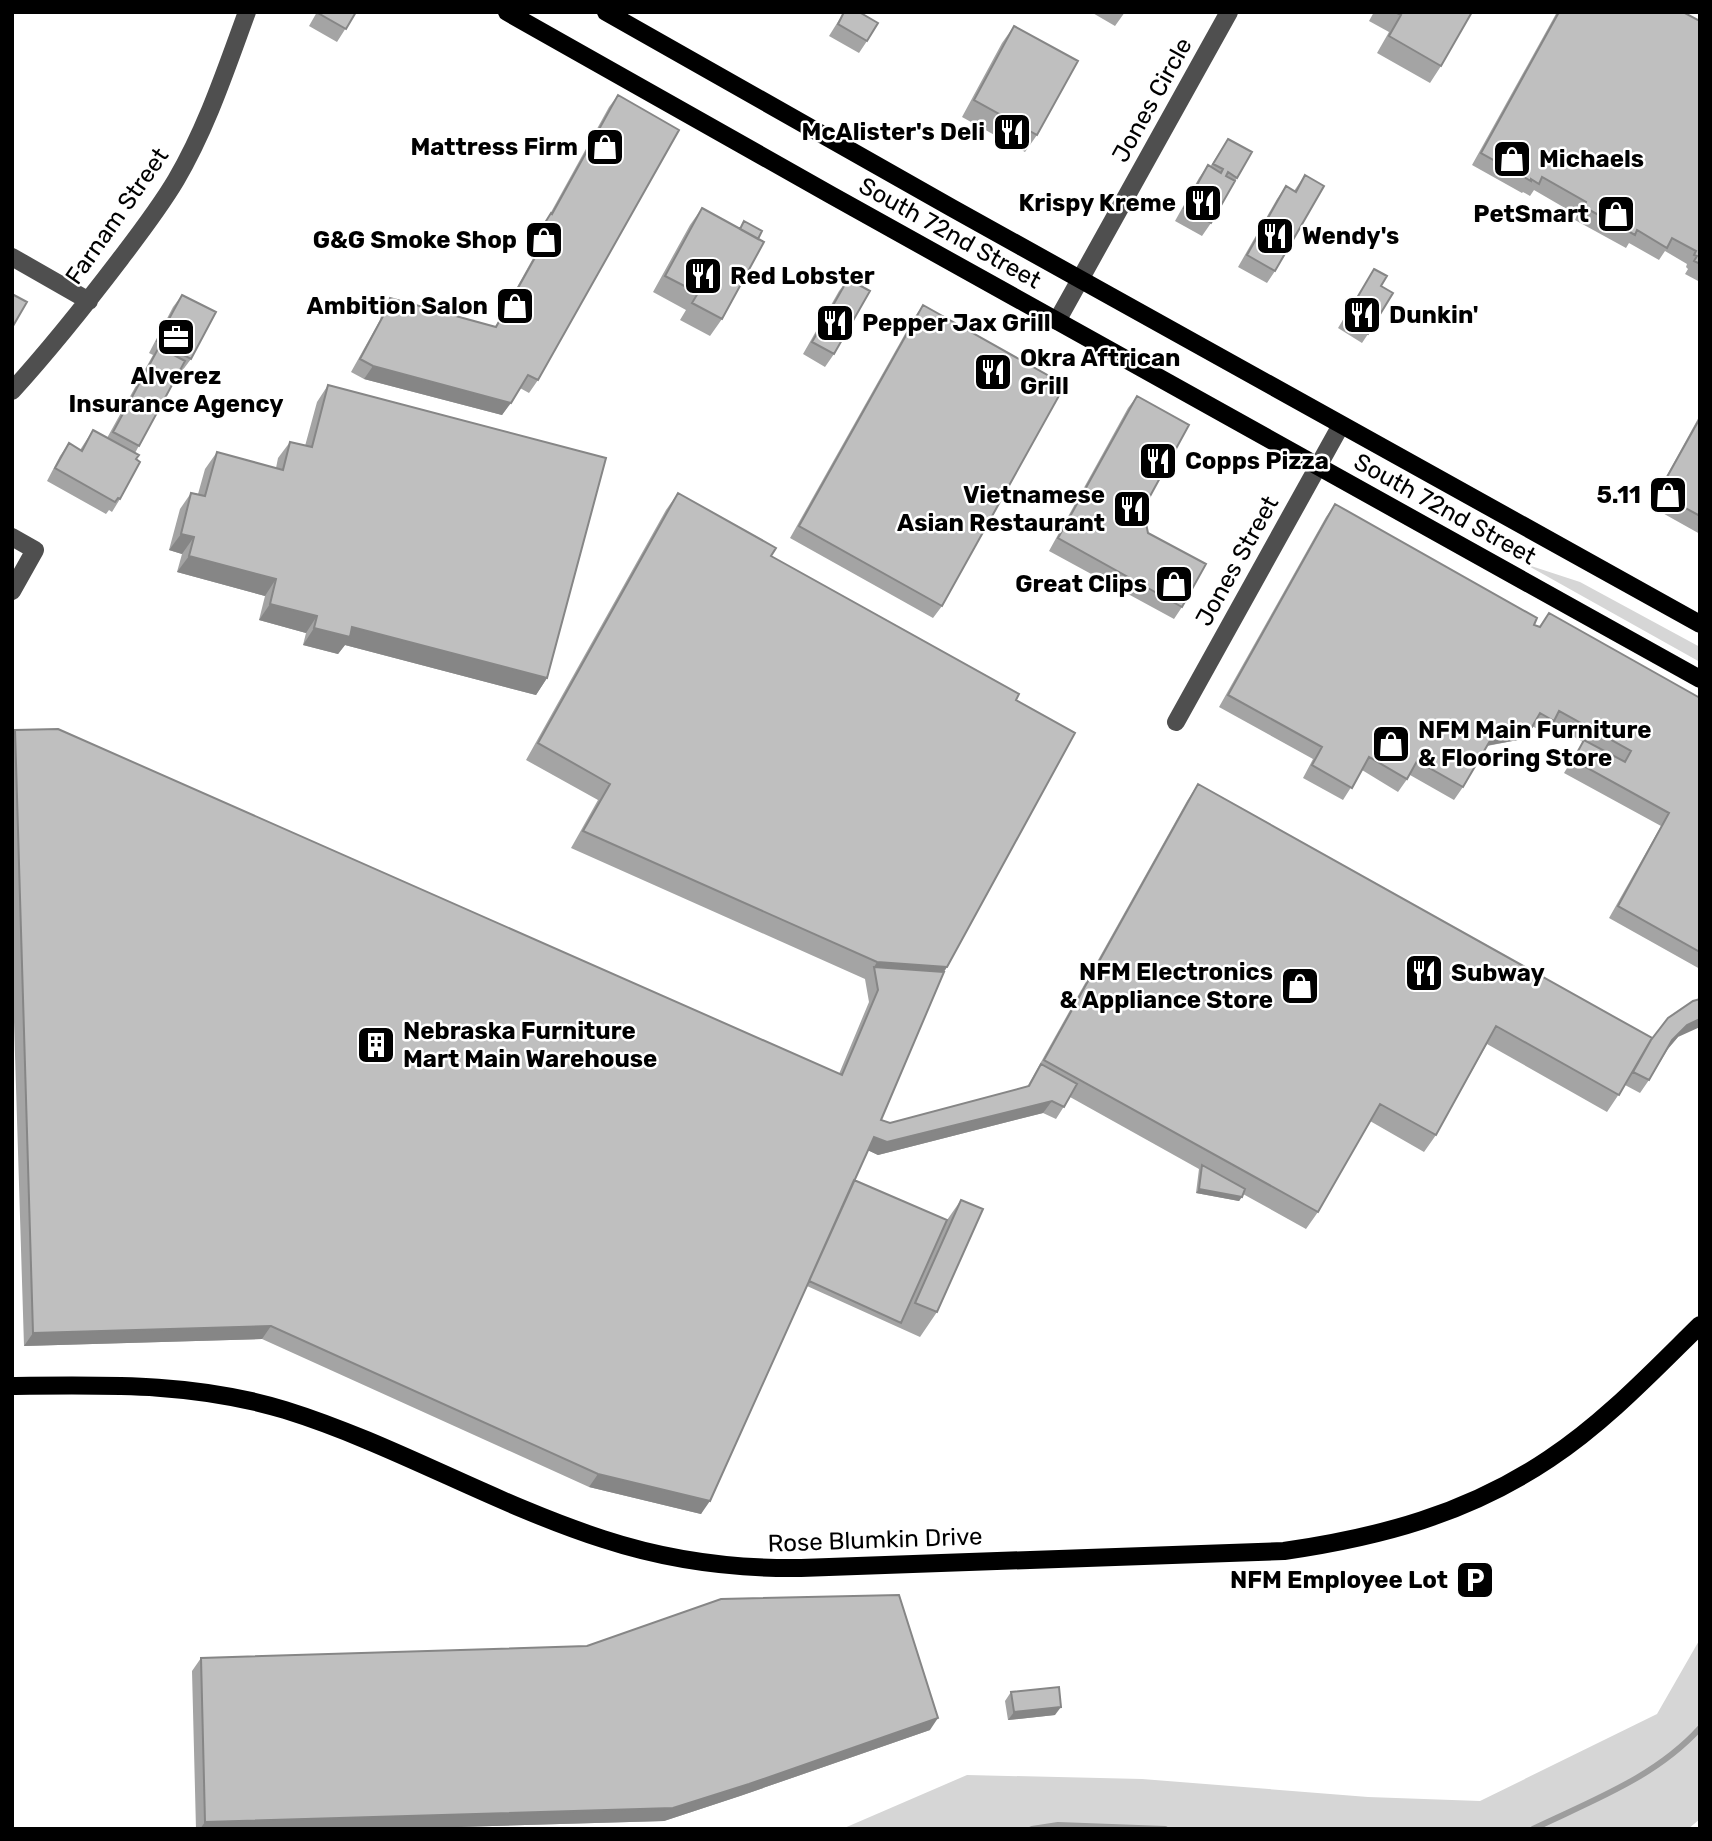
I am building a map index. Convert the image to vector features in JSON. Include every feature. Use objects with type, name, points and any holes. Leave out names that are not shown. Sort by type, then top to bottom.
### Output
[{"type":"main road","name":"South 72nd Street","points":[[507,12],[1700,679]]},
{"type":"main road","name":"South 72nd Street","points":[[606,12],[1700,624]]},
{"type":"main road","name":"Rose Blumkin Drive","points":[[12,1386],[121,1385],[174,1388],[254,1401],[339,1429],[566,1526],[637,1549],[704,1563],[765,1569],[801,1568],[1271,1551],[1356,1539],[1410,1525],[1452,1510],[1516,1479],[1549,1459],[1617,1405],[1700,1325]]},
{"type":"street","name":"Farnam Street","points":[[12,391],[89,301],[147,224],[182,169],[217,93],[247,12]]},
{"type":"street","name":"Jones Circle","points":[[1057,321],[1229,12]]},
{"type":"street","points":[[12,257],[89,301]]},
{"type":"street","name":"Jones Street","points":[[1176,722],[1341,425]]},
{"type":"street","points":[[12,537],[35,550],[12,591]]},
{"type":"shaded area","points":[[1525,564],[1580,582],[1700,647],[1700,662]]},
{"type":"shaded area","points":[[1700,1639],[1700,1819],[1688,1829],[842,1829],[967,1775],[1142,1779],[1368,1797],[1480,1801],[1657,1714]]},
{"type":"building","points":[[319,12],[356,12],[346,29]]},
{"type":"building","points":[[844,12],[859,12],[878,23],[867,41],[838,24]]},
{"type":"building","points":[[1395,12],[1472,12],[1441,66],[1389,36],[1401,15]]},
{"type":"building","points":[[1559,12],[1683,12],[1700,21],[1700,264],[1694,261],[1696,251],[1672,238],[1667,248],[1637,230],[1635,235],[1584,207],[1586,202],[1542,177],[1539,184],[1531,181],[1481,153]]},
{"type":"building","points":[[1014,26],[1078,61],[1037,135],[974,100]]},
{"type":"building","points":[[618,95],[679,130],[538,380],[528,375],[511,403],[373,366],[360,359],[388,307],[390,298],[496,327],[546,238],[538,234],[552,214]]},
{"type":"building","name":"Krispy Kreme","points":[[1228,139],[1252,152],[1237,178],[1228,172],[1226,176],[1235,181],[1211,223],[1184,208],[1208,165],[1221,173],[1223,169],[1213,164]]},
{"type":"building","name":"Wendy's","points":[[1305,175],[1324,186],[1275,271],[1247,255],[1286,186],[1296,192]]},
{"type":"building","name":"Red Lobster","points":[[702,208],[764,242],[722,319],[692,303],[698,293],[665,276]]},
{"type":"building","points":[[744,221],[762,231],[758,239],[740,229]]},
{"type":"building","name":"Dunkin'","points":[[1374,269],[1387,276],[1381,286],[1393,293],[1368,334],[1344,320]]},
{"type":"building","points":[[848,279],[870,291],[834,354],[812,342]]},
{"type":"building","points":[[12,294],[27,302],[13,326],[12,326]]},
{"type":"building","points":[[182,295],[216,312],[191,359],[157,341]]},
{"type":"building","points":[[923,305],[1065,385],[942,606],[799,526]]},
{"type":"building","points":[[159,347],[185,361],[139,446],[113,432]]},
{"type":"building","points":[[328,385],[606,458],[547,678],[352,627],[350,637],[314,628],[317,616],[270,604],[276,579],[189,556],[194,537],[181,534],[191,493],[205,496],[217,452],[283,470],[290,442],[312,447]]},
{"type":"building","points":[[1137,396],[1189,425],[1143,509],[1148,533],[1206,564],[1182,607],[1058,538]]},
{"type":"building","points":[[1700,418],[1700,516],[1658,493]]},
{"type":"building","points":[[93,430],[139,455],[136,459],[140,462],[120,499],[115,502],[55,468],[69,443],[82,451]]},
{"type":"building","points":[[678,493],[776,548],[771,556],[1019,694],[1016,700],[1075,733],[947,967],[877,962],[583,831],[610,784],[538,743]]},
{"type":"building","name":"NFM Main Furniture & Flooring Store","points":[[1335,504],[1537,618],[1534,625],[1540,627],[1549,613],[1700,698],[1700,952],[1618,906],[1669,813],[1573,760],[1584,740],[1625,762],[1631,751],[1559,711],[1554,721],[1540,713],[1532,727],[1494,734],[1463,787],[1417,761],[1407,779],[1369,757],[1352,788],[1312,765],[1322,747],[1228,695]]},
{"type":"building","name":"Nebraska Furniture Mart Main Warehouse","points":[[58,729],[842,1075],[878,990],[874,967],[944,972],[881,1120],[890,1123],[1029,1086],[1041,1064],[1077,1084],[1064,1107],[1052,1101],[887,1142],[874,1137],[710,1501],[598,1474],[271,1326],[33,1333],[15,730]]},
{"type":"building","name":"NFM Electronics & Appliance Store","points":[[1198,784],[1652,1038],[1619,1095],[1496,1026],[1436,1135],[1380,1104],[1318,1212],[1044,1060]]},
{"type":"building","points":[[1700,999],[1700,1019],[1687,1025],[1672,1040],[1649,1080],[1633,1072],[1651,1040],[1668,1018]]},
{"type":"building","points":[[1202,1165],[1245,1189],[1242,1197],[1199,1189]]},
{"type":"building","points":[[854,1180],[947,1220],[901,1323],[809,1281]]},
{"type":"building","points":[[961,1200],[983,1209],[937,1312],[915,1303]]},
{"type":"building","points":[[899,1595],[938,1718],[749,1784],[673,1808],[205,1822],[201,1658],[587,1646],[721,1599]]},
{"type":"building","points":[[1059,1687],[1061,1707],[1014,1712],[1011,1692]]},
{"type":"waterway","points":[[1533,1829],[1600,1798],[1643,1774],[1664,1761],[1700,1728]]},
{"type":"waterway","points":[[1032,1829],[1058,1825],[1165,1829]]},
{"type":"place","name":"McAlister's Deli","points":[[1012,132]]},
{"type":"place","name":"Mattress Firm","points":[[605,147]]},
{"type":"place","name":"Michaels","points":[[1512,159]]},
{"type":"place","name":"Krispy Kreme","points":[[1203,203]]},
{"type":"place","name":"PetSmart","points":[[1616,214]]},
{"type":"place","name":"Wendy's","points":[[1275,236]]},
{"type":"place","name":"G&G Smoke Shop","points":[[544,240]]},
{"type":"place","name":"Red Lobster","points":[[703,276]]},
{"type":"place","name":"Ambition Salon","points":[[515,306]]},
{"type":"place","name":"Dunkin'","points":[[1362,315]]},
{"type":"place","name":"Pepper Jax Grill","points":[[835,323]]},
{"type":"place","name":"Alverez Insurance Agency","points":[[176,337]]},
{"type":"place","name":"Okra Aftrican Grill","points":[[993,372]]},
{"type":"place","name":"Copps Pizza","points":[[1158,461]]},
{"type":"place","name":"5.11","points":[[1668,495]]},
{"type":"place","name":"Vietnamese Asian Restaurant","points":[[1132,509]]},
{"type":"place","name":"Great Clips","points":[[1174,584]]},
{"type":"place","name":"NFM Main Furniture & Flooring Store","points":[[1391,744]]},
{"type":"place","name":"Subway","points":[[1424,973]]},
{"type":"place","name":"NFM Electronics & Appliance Store","points":[[1300,986]]},
{"type":"place","name":"Nebraska Furniture Mart Main Warehouse","points":[[376,1045]]},
{"type":"place","name":"NFM Employee Lot","points":[[1475,1580]]}]
